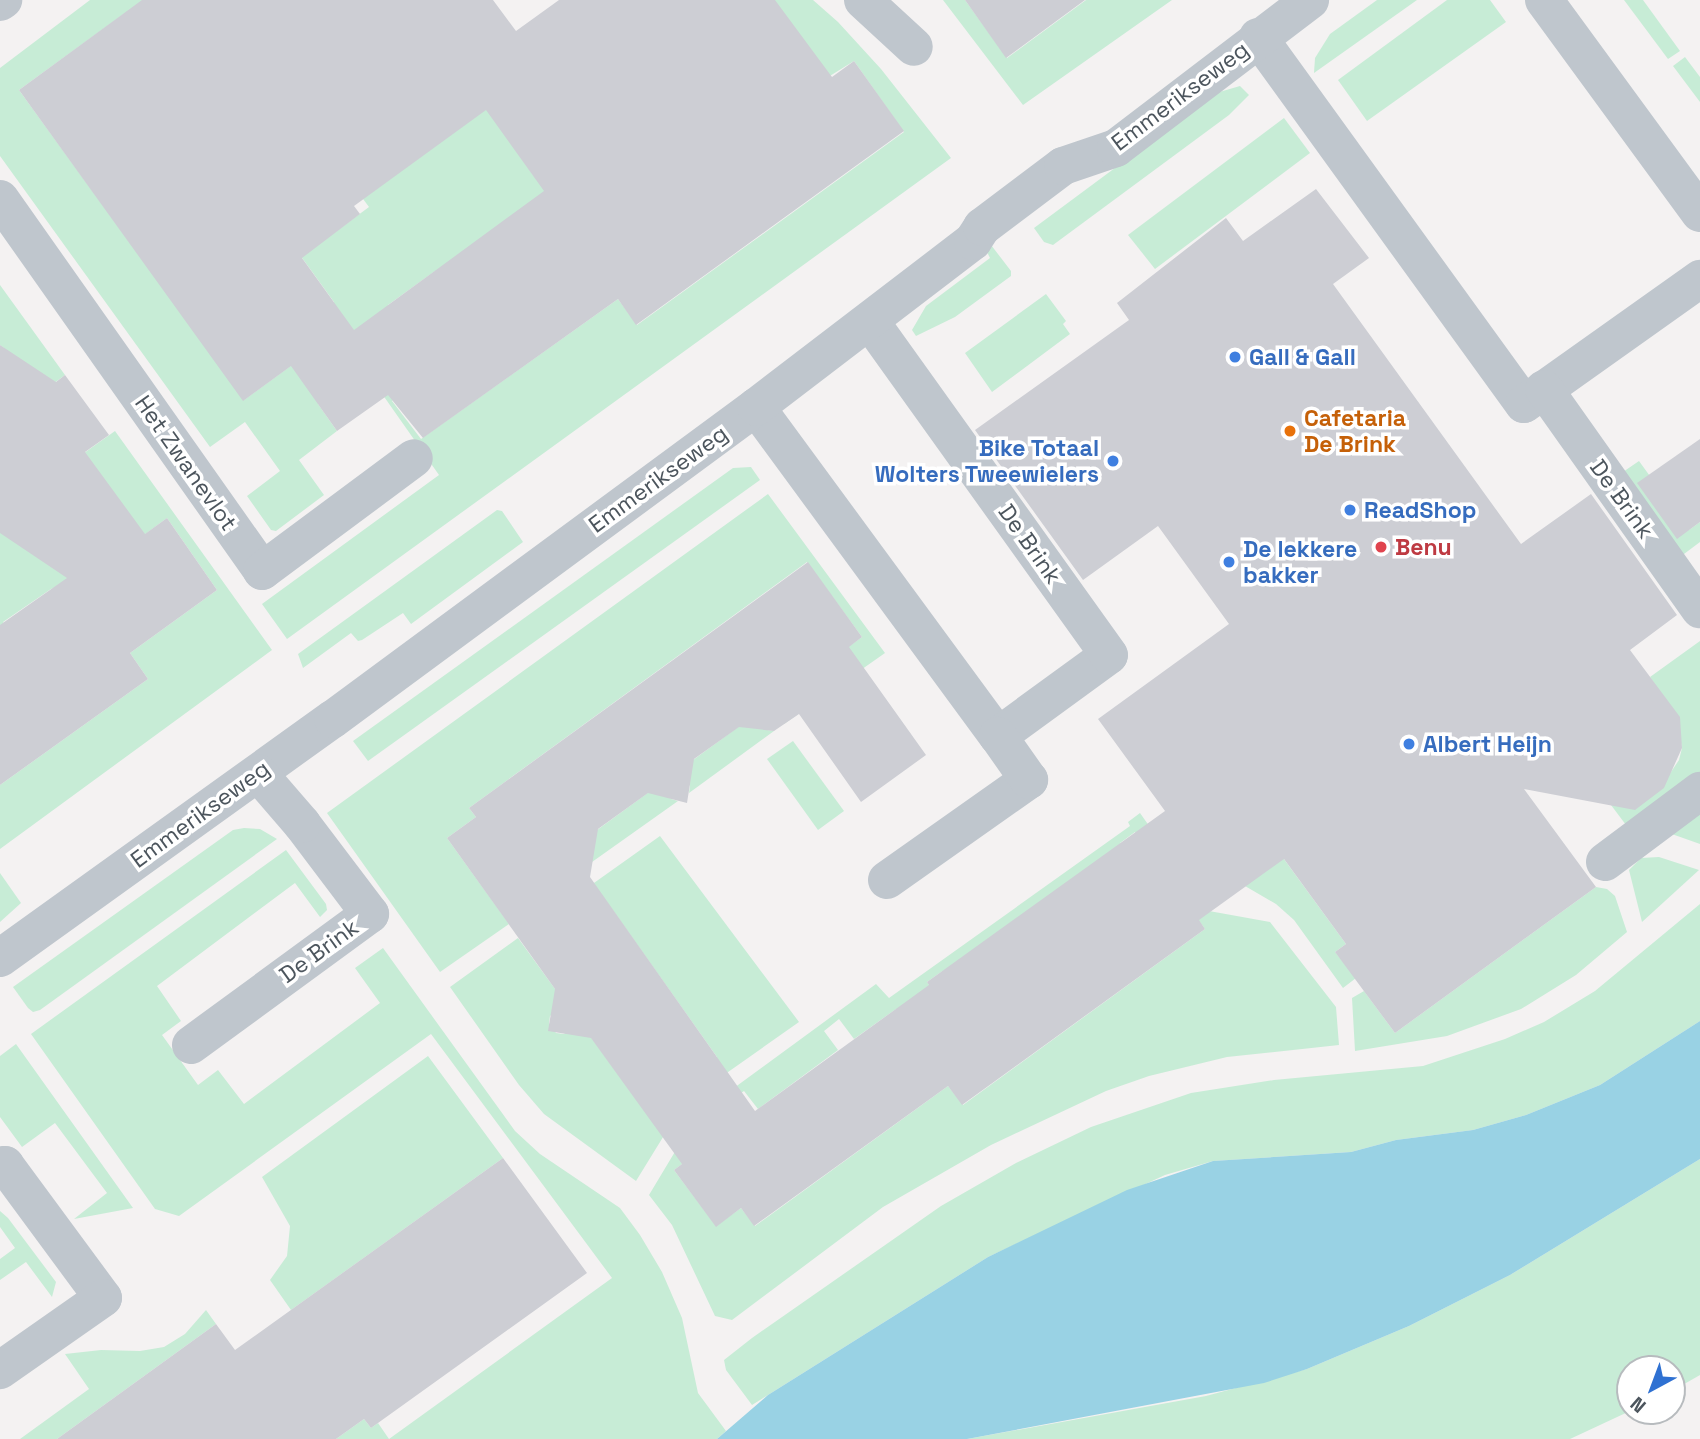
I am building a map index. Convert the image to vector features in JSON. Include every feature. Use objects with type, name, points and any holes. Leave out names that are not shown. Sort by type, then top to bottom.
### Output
[{"type":"street","points":[[863,0],[914,47]]},
{"type":"street","name":"Emmerikseweg","points":[[0,958],[258,773],[755,407],[870,321],[972,241],[982,227],[1063,166],[1116,148],[1258,37],[1310,0]]},
{"type":"street","points":[[1544,0],[1700,213]]},
{"type":"street","points":[[1258,37],[1524,404],[1700,279]]},
{"type":"street","name":"Het Zwanevlot","points":[[0,200],[262,571],[414,458]]},
{"type":"street","name":"De Brink","points":[[870,321],[1109,655],[998,736]]},
{"type":"street","name":"De Brink","points":[[1544,390],[1700,609]]},
{"type":"street","points":[[755,407],[1029,780],[887,880]]},
{"type":"street","name":"De Brink","points":[[191,1045],[370,914],[302,824],[258,773]]},
{"type":"street","points":[[1605,862],[1700,791]]},
{"type":"street","points":[[0,1168],[5,1165],[103,1298],[0,1370]]},
{"type":"green space","points":[[90,0],[203,0],[334,233],[369,207],[343,172],[487,109],[533,175],[770,0],[813,0],[838,22],[881,69],[951,158],[287,639],[262,604],[439,475],[366,371],[318,404],[337,431],[299,460],[324,495],[276,531],[271,530],[247,496],[280,471],[245,422],[210,447],[0,156],[0,68]],"holes":[[[125,13],[334,302],[314,349],[244,400],[19,90]],[[854,61],[904,132],[637,325],[618,299],[421,439],[392,401],[413,385],[388,305],[435,271],[460,305]]]},
{"type":"green space","points":[[943,0],[965,0],[1007,58],[1086,0],[1172,0],[1023,105]]},
{"type":"green space","points":[[1377,0],[1417,0],[1314,73],[1315,58],[1330,34]]},
{"type":"green space","points":[[1447,0],[1490,0],[1506,22],[1367,121],[1338,80]]},
{"type":"green space","points":[[1624,0],[1643,0],[1680,51],[1668,59]]},
{"type":"green space","points":[[1685,57],[1700,77],[1700,102],[1673,66]]},
{"type":"green space","points":[[1240,86],[1249,95],[1229,115],[1053,245],[1044,242],[1034,228],[1216,93]]},
{"type":"green space","points":[[1284,118],[1310,153],[1155,269],[1128,235]]},
{"type":"green space","points":[[988,241],[1011,271],[1011,276],[955,317],[916,336],[912,330],[926,306],[990,258],[985,248]]},
{"type":"green space","points":[[0,285],[65,375],[41,393],[0,354],[4,348],[0,345]]},
{"type":"green space","points":[[1046,294],[1066,321],[1063,324],[1070,334],[992,392],[965,353]]},
{"type":"green space","points":[[115,431],[272,650],[0,849],[0,785],[148,679],[130,653],[217,590],[167,518],[98,569],[51,589],[3,622],[28,657],[0,678],[0,533],[63,468]]},
{"type":"green space","points":[[1639,461],[1689,530],[1700,522],[1700,542],[1680,557],[1620,474]]},
{"type":"green space","points":[[751,467],[760,480],[368,761],[353,741],[733,468]]},
{"type":"green space","points":[[768,494],[885,653],[784,724],[786,717],[774,701],[862,637],[807,562],[469,808],[476,817],[447,838],[509,924],[440,972],[327,813]]},
{"type":"green space","points":[[497,510],[502,511],[523,542],[411,624],[403,613],[362,640],[358,641],[351,633],[303,668],[298,654]]},
{"type":"green space","points":[[1700,641],[1700,779],[1629,829],[1611,805],[1667,778],[1679,760],[1682,748],[1677,718],[1650,677]]},
{"type":"green space","points":[[756,714],[767,730],[774,731],[689,793],[690,786],[678,771]]},
{"type":"green space","points":[[793,741],[844,811],[818,830],[767,759]]},
{"type":"green space","points":[[660,784],[671,799],[678,801],[592,862],[582,841]]},
{"type":"green space","points":[[1700,810],[1700,844],[1669,833]]},
{"type":"green space","points":[[1140,813],[1209,911],[1270,922],[1336,1007],[1339,1045],[1227,1057],[1149,1076],[1106,1091],[991,1145],[883,1207],[732,1320],[715,1316],[672,1225],[649,1195],[697,1115],[876,984],[889,998],[1130,826],[1128,822]],"holes":[[[1135,832],[1205,929],[963,1105],[948,1086],[755,1226],[741,1208],[716,1226],[674,1170],[741,1121],[728,1102],[744,1091],[758,1109],[838,1050],[824,1031],[839,1019],[854,1039],[896,1009],[911,1027],[943,1004],[927,982],[1136,865],[1120,843]]]},
{"type":"green space","points":[[260,829],[277,839],[40,1010],[33,1012],[28,1008],[13,987],[233,830]]},
{"type":"green space","points":[[660,836],[799,1022],[684,1103],[636,1181],[544,1114],[519,1085],[450,987],[518,938],[566,1004],[550,1016],[549,1023],[556,1033],[564,1034],[580,1022],[644,1110],[717,1057],[612,909],[563,905]]},
{"type":"green space","points":[[1267,836],[1346,944],[1335,952],[1356,978],[1343,988],[1294,920],[1276,904],[1245,886]]},
{"type":"green space","points":[[286,850],[326,904],[327,910],[320,917],[295,883],[157,986],[181,1021],[162,1035],[198,1085],[218,1070],[244,1104],[380,1003],[355,968],[383,948],[515,1131],[540,1154],[620,1208],[640,1235],[662,1272],[682,1318],[698,1393],[726,1431],[717,1439],[389,1439],[612,1278],[431,1034],[179,1216],[155,1209],[31,1034]]},
{"type":"green space","points":[[1659,857],[1699,870],[1642,922],[1629,870],[1641,858]]},
{"type":"green space","points":[[0,873],[21,903],[0,922]]},
{"type":"green space","points":[[1596,887],[1607,889],[1615,896],[1627,932],[1576,975],[1521,1009],[1447,1036],[1355,1051],[1352,998],[1364,991],[1395,1033]]},
{"type":"green space","points":[[1700,904],[1700,1021],[1600,1085],[1526,1115],[1473,1130],[1396,1140],[1351,1152],[1213,1161],[1165,1175],[988,1257],[752,1405],[726,1370],[724,1360],[752,1338],[941,1206],[1016,1163],[1091,1127],[1191,1093],[1274,1080],[1423,1066],[1505,1039],[1544,1022],[1595,991]]},
{"type":"green space","points":[[16,1044],[133,1208],[74,1219],[107,1193],[55,1123],[22,1147],[0,1117],[0,1056]]},
{"type":"green space","points":[[428,1056],[503,1158],[291,1310],[270,1280],[287,1256],[290,1226],[262,1177]]},
{"type":"green space","points":[[1700,1159],[1700,1375],[1686,1383],[1686,1355],[1616,1355],[1616,1418],[1570,1439],[967,1439],[1206,1396],[1307,1369],[1409,1326],[1510,1275]]},
{"type":"green space","points":[[0,1211],[56,1282],[52,1297],[26,1262],[0,1280],[0,1259],[15,1248],[0,1227]]},
{"type":"green space","points":[[206,1310],[216,1324],[57,1439],[20,1439],[89,1389],[65,1354],[101,1350],[140,1351],[164,1347],[185,1334]]},
{"type":"green space","points":[[364,1419],[371,1428],[378,1423],[389,1439],[336,1439]]},
{"type":"water","points":[[1700,1021],[1700,1159],[1510,1275],[1409,1326],[1307,1369],[1264,1383],[967,1439],[717,1439],[768,1395],[988,1257],[1127,1190],[1213,1161],[1351,1152],[1396,1140],[1473,1130],[1526,1115],[1600,1085]]},
{"type":"building","points":[[142,0],[493,0],[516,31],[559,0],[775,0],[832,77],[854,61],[904,131],[636,325],[618,299],[423,438],[388,395],[337,431],[291,366],[243,401],[19,90]],"holes":[[[486,110],[544,191],[354,330],[302,258],[360,214],[354,206]]]},
{"type":"building","points":[[965,0],[1085,0],[1006,58]]},
{"type":"building","points":[[1316,189],[1369,258],[1333,284],[1521,544],[1591,494],[1677,615],[1630,650],[1680,717],[1682,748],[1664,788],[1635,810],[1524,789],[1596,887],[1395,1033],[1335,952],[1346,944],[1284,859],[1199,920],[1205,929],[962,1105],[948,1086],[754,1226],[741,1208],[716,1227],[674,1170],[682,1164],[591,1038],[548,1031],[555,989],[447,838],[476,817],[469,808],[808,562],[862,637],[849,647],[926,755],[861,802],[799,714],[774,731],[739,727],[694,759],[687,803],[648,793],[598,829],[590,877],[755,1111],[929,985],[927,982],[1165,811],[1098,719],[1229,624],[1158,526],[1083,580],[975,430],[1129,320],[1117,303],[1226,218],[1243,241]]},
{"type":"building","points":[[0,345],[56,382],[65,375],[109,435],[85,452],[145,534],[167,518],[217,590],[130,653],[148,679],[0,785],[0,625],[67,578],[0,533]]},
{"type":"building","points":[[1700,439],[1700,522],[1677,539],[1637,483]]},
{"type":"building","points":[[503,1158],[587,1273],[371,1428],[364,1419],[336,1439],[57,1439],[216,1324],[235,1350]]},
{"type":"place","name":"Gall & Gall","points":[[1235,357]]},
{"type":"place","name":"Cafetaria De Brink","points":[[1290,431]]},
{"type":"place","name":"Bike Totaal Wolters Tweewielers","points":[[1113,461]]},
{"type":"place","name":"ReadShop","points":[[1350,510]]},
{"type":"place","name":"Benu","points":[[1381,547]]},
{"type":"place","name":"De lekkere bakker","points":[[1229,562]]},
{"type":"place","name":"Albert Heijn","points":[[1409,744]]}]
